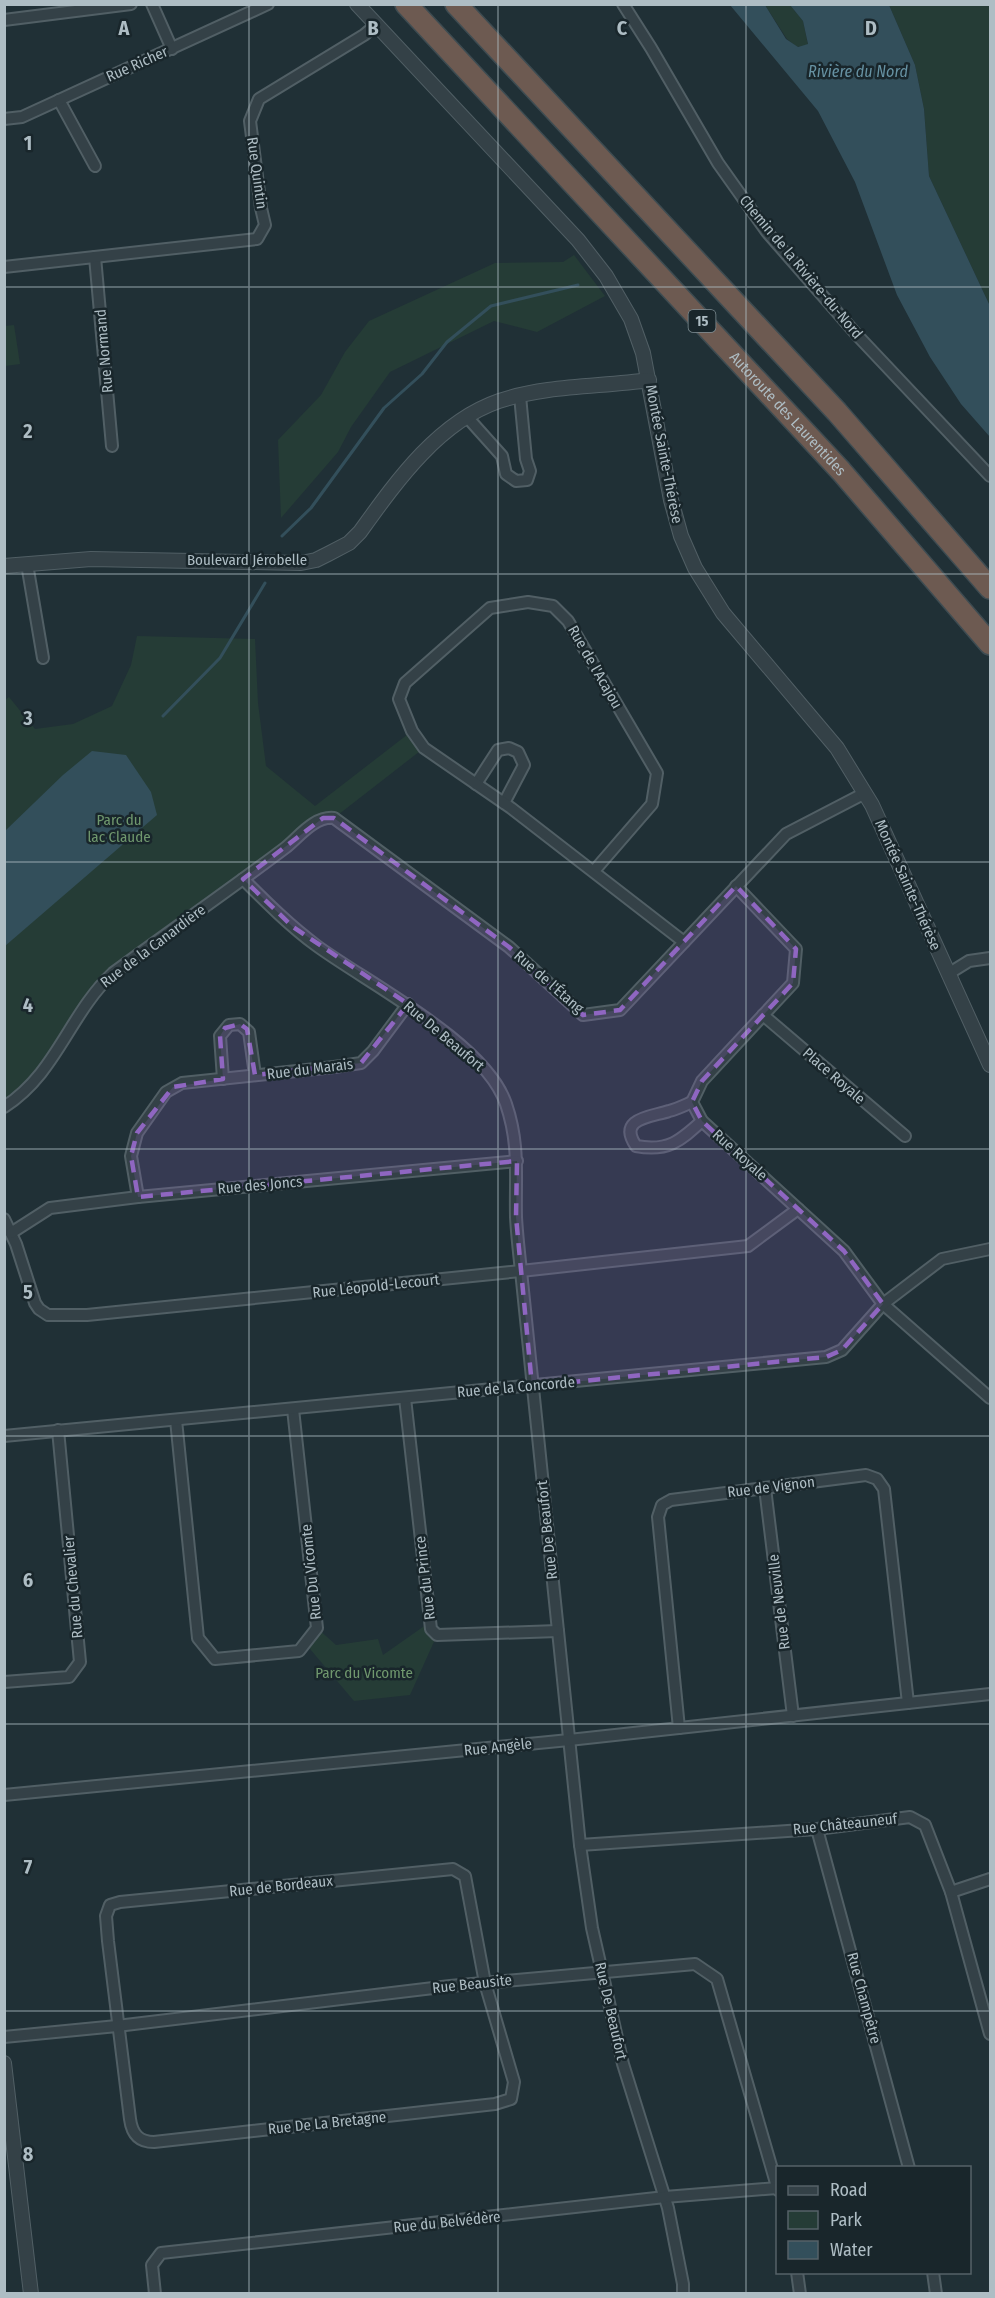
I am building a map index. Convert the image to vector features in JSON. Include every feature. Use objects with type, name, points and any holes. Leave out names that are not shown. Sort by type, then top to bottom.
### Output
[{"type":"highway","name":"Autoroute des Laurentides","points":[[406,4],[841,471],[990,644]]},
{"type":"highway","name":"15","points":[[456,4],[837,412],[990,588]]},
{"type":"street","points":[[4,20],[131,4]]},
{"type":"street","points":[[152,4],[172,49]]},
{"type":"street","name":"Rue Richer","points":[[4,119],[22,117],[268,4]]},
{"type":"street","name":"Montée Sainte-Thérèse","points":[[357,4],[543,202],[600,267],[634,326],[650,380],[674,513],[695,568],[723,613],[829,737],[865,794],[990,1065]]},
{"type":"street","name":"Chemin de la Rivière-du-Nord","points":[[623,4],[718,163],[760,223],[850,327],[990,476]]},
{"type":"street","name":"Rue Quintin","points":[[4,267],[257,239],[265,225],[250,121],[259,99],[364,35],[376,25]]},
{"type":"street","points":[[59,100],[95,166]]},
{"type":"street","name":"Rue Normand","points":[[95,257],[112,446]]},
{"type":"street","name":"Boulevard Jérobelle","points":[[4,566],[91,559],[263,563],[302,563],[316,560],[349,543],[418,457],[435,440],[485,407],[520,396],[551,390],[650,380]]},
{"type":"street","points":[[468,418],[502,456],[506,474],[516,481],[526,480],[530,471],[526,459],[520,396]]},
{"type":"street","points":[[27,564],[43,658]]},
{"type":"street","name":"Rue de l'Acajou","points":[[594,871],[652,804],[657,773],[568,621],[553,606],[528,602],[490,608],[405,683],[399,699],[412,731],[424,748],[504,803],[684,942]]},
{"type":"street","points":[[476,784],[498,750],[508,748],[518,752],[524,765],[504,803]]},
{"type":"street","name":"Rue de l'Étang","points":[[334,819],[509,947],[583,1015],[620,1010],[786,834],[865,794]]},
{"type":"street","name":"Rue de la Canardière","points":[[4,1107],[21,1096],[49,1065],[95,990],[107,978],[300,837],[319,820],[334,819]]},
{"type":"street","name":"Rue De Beaufort","points":[[243,879],[275,912],[310,941],[408,1004],[456,1042],[494,1081],[508,1110],[513,1127],[517,1161],[516,1216],[532,1386],[580,1845],[592,1928],[623,2064],[665,2198],[683,2284],[683,2294]]},
{"type":"street","points":[[702,1121],[678,1143],[650,1149],[636,1146],[630,1137],[630,1129],[638,1120],[671,1111],[692,1102],[702,1081],[793,983],[796,949],[736,886]]},
{"type":"street","points":[[948,974],[969,961],[990,958]]},
{"type":"street","name":"Rue du Marais","points":[[138,1197],[131,1156],[137,1133],[166,1092],[182,1083],[361,1063],[373,1051],[408,1004]]},
{"type":"street","name":"Place Royale","points":[[763,1015],[905,1136]]},
{"type":"street","name":"Rue du Marais","points":[[223,1079],[220,1036],[225,1028],[235,1024],[240,1024],[249,1032],[255,1076]]},
{"type":"street","name":"Rue Royale","points":[[692,1102],[702,1121],[844,1251],[883,1304],[990,1398]]},
{"type":"street","name":"Rue des Joncs","points":[[11,1233],[50,1208],[138,1197],[517,1161]]},
{"type":"street","name":"Rue Léopold-Lecourt","points":[[4,1219],[35,1303],[43,1313],[56,1316],[87,1315],[748,1246],[798,1209]]},
{"type":"street","name":"Rue de la Concorde","points":[[4,1436],[826,1357],[842,1350],[883,1304],[942,1259],[990,1249]]},
{"type":"street","name":"Rue du Prince","points":[[405,1398],[431,1629],[437,1635],[558,1631]]},
{"type":"street","name":"Rue Du Vicomte","points":[[176,1420],[198,1638],[215,1659],[299,1651],[317,1628],[293,1409]]},
{"type":"street","name":"Rue du Chevalier","points":[[4,1682],[69,1677],[80,1662],[58,1430]]},
{"type":"street","name":"Rue de Vignon","points":[[680,1728],[657,1517],[662,1505],[671,1500],[866,1475],[877,1479],[884,1489],[908,1703]]},
{"type":"street","name":"Rue de Neuville","points":[[765,1488],[793,1716]]},
{"type":"street","name":"Rue Angèle","points":[[4,1795],[569,1740],[990,1694]]},
{"type":"street","name":"Rue Châteauneuf","points":[[580,1845],[817,1829],[910,1817],[925,1825],[951,1892],[990,2034]]},
{"type":"street","name":"Rue Champêtre","points":[[817,1829],[908,2166]]},
{"type":"street","name":"Rue de Bordeaux","points":[[117,2026],[106,1916],[111,1905],[120,1902],[453,1869],[465,1876],[485,1983]]},
{"type":"street","points":[[951,1892],[990,1879]]},
{"type":"street","name":"Rue Beausite","points":[[4,2037],[485,1983],[695,1964],[717,1979],[776,2186]]},
{"type":"street","name":"Rue De La Bretagne","points":[[117,2026],[131,2127],[135,2135],[147,2142],[495,2104],[511,2099],[514,2082],[485,1983]]},
{"type":"street","points":[[4,2063],[31,2294]]},
{"type":"street","name":"Rue du Belvédère","points":[[155,2294],[152,2265],[161,2253],[665,2198],[776,2189]]},
{"type":"street","points":[[797,2274],[800,2294]]},
{"type":"street","points":[[933,2274],[936,2294]]},
{"type":"highlighted area","points":[[323,818],[334,818],[509,947],[583,1015],[620,1010],[736,886],[796,949],[793,983],[702,1081],[692,1102],[702,1121],[844,1251],[883,1304],[842,1350],[826,1357],[532,1386],[516,1217],[517,1161],[138,1197],[131,1156],[137,1133],[173,1087],[223,1079],[220,1036],[225,1028],[240,1024],[247,1029],[255,1075],[361,1063],[408,1004],[293,927],[243,879]]},
{"type":"green space","points":[[765,5],[790,5],[803,21],[808,45],[797,47],[787,39]]},
{"type":"green space","points":[[889,5],[990,5],[990,306],[929,176],[924,109],[915,65]]},
{"type":"green space","points":[[574,255],[605,296],[537,332],[494,321],[390,372],[351,427],[338,452],[281,518],[278,440],[321,395],[345,352],[369,321],[495,263],[563,262]]},
{"type":"green space","points":[[14,325],[20,364],[5,366],[5,326]]},
{"type":"green space","name":"Parc du lac Claude","points":[[137,636],[255,639],[258,703],[266,766],[315,806],[412,731],[424,748],[334,818],[326,817],[113,973],[49,1065],[5,1107],[5,700],[9,697],[35,729],[73,724],[112,706],[131,665]]},
{"type":"green space","name":"Parc du Vicomte","points":[[430,1622],[437,1635],[410,1695],[354,1701],[305,1643],[317,1628],[336,1645],[378,1639],[383,1655]]},
{"type":"water","name":"Rivière du Nord","points":[[730,5],[765,5],[786,39],[798,47],[808,44],[803,21],[790,5],[889,5],[915,65],[924,109],[929,176],[990,306],[990,437],[961,404],[930,357],[897,295],[855,182],[818,111]]},
{"type":"water","points":[[92,751],[126,755],[151,792],[157,815],[5,946],[5,831],[63,775]]},
{"type":"waterway","points":[[282,536],[311,508],[384,408],[422,374],[447,342],[491,306],[578,285]]},
{"type":"waterway","points":[[163,716],[220,658],[265,583]]}]
